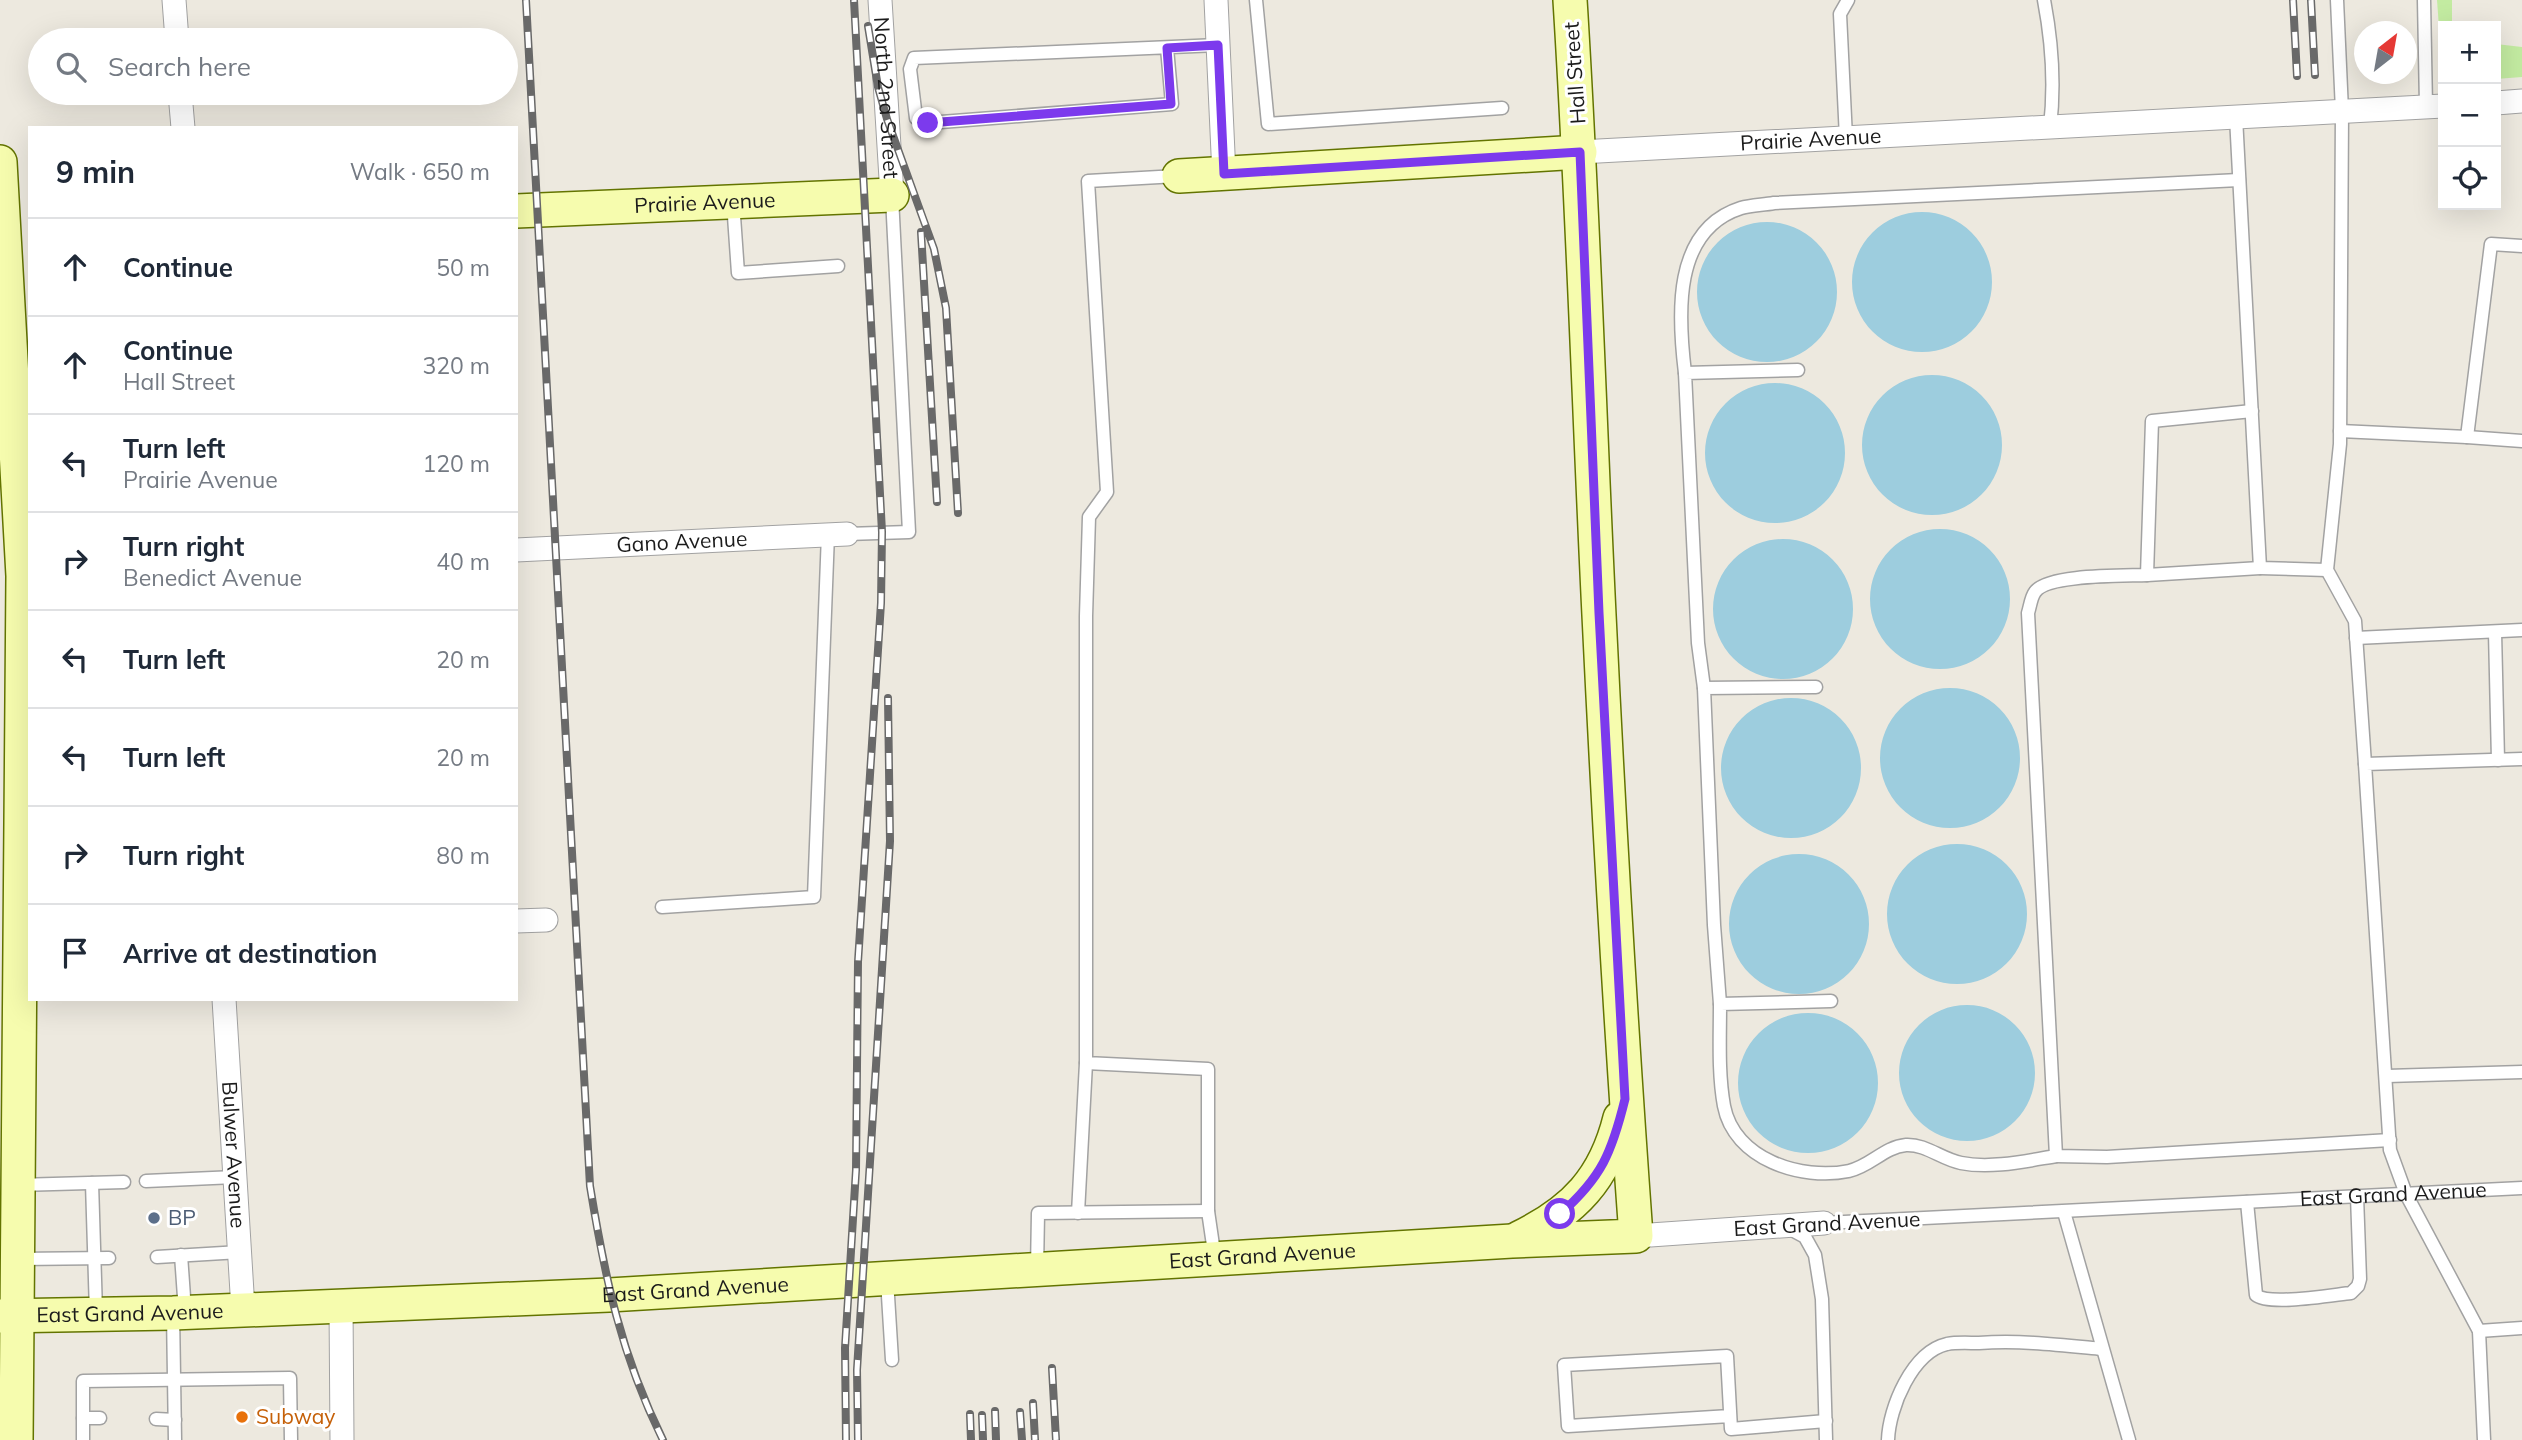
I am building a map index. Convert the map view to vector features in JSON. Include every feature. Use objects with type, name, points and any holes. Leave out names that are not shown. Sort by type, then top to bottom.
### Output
[{"type":"main road","name":"Hall Street","points":[[1570,0],[1580,152],[1599,613],[1625,1099],[1636,1236]]},
{"type":"main road","name":"Prairie Avenue","points":[[1179,176],[1580,152]]},
{"type":"main road","points":[[0,162],[12,240],[27,576],[25,944],[18,1259],[9,1316],[16,1440]]},
{"type":"main road","name":"Prairie Avenue","points":[[518,211],[892,195]]},
{"type":"main road","points":[[1512,1241],[1538,1229],[1560,1214],[1593,1180],[1607,1159],[1625,1099]]},
{"type":"main road","name":"East Grand Avenue","points":[[9,1316],[610,1295],[1512,1241],[1636,1236]]},
{"type":"street","points":[[174,0],[176,28]]},
{"type":"street","name":"North 2nd Street","points":[[880,0],[892,195]]},
{"type":"street","points":[[1216,0],[1224,174]]},
{"type":"street","points":[[2501,103],[2522,101]]},
{"type":"street","points":[[181,105],[183,126]]},
{"type":"street","name":"Prairie Avenue","points":[[1580,152],[2435,106]]},
{"type":"street","name":"Gano Avenue","points":[[518,550],[837,534]]},
{"type":"street","points":[[518,921],[546,920]]},
{"type":"street","name":"Bulwer Avenue","points":[[224,1001],[243,1309]]},
{"type":"street","name":"East Grand Avenue","points":[[1636,1236],[1824,1223]]},
{"type":"street","points":[[341,1305],[342,1440]]},
{"type":"lane","points":[[1255,0],[1268,124],[1502,108]]},
{"type":"lane","points":[[1846,138],[1840,14],[1849,0]]},
{"type":"lane","points":[[2044,0],[2054,95],[2050,127]]},
{"type":"lane","points":[[2337,0],[2342,111],[2340,431],[2327,570],[2355,621],[2390,1150],[2406,1194],[2479,1331],[2484,1440]]},
{"type":"lane","points":[[2424,0],[2435,106]]},
{"type":"lane","points":[[1167,48],[1171,104],[928,123],[916,118],[910,69],[914,58],[1218,45]]},
{"type":"lane","points":[[2236,117],[2260,568]]},
{"type":"lane","points":[[1078,1213],[1086,1063],[1088,530],[1089,517],[1107,492],[1088,181],[1179,176]]},
{"type":"lane","points":[[2239,180],[1774,203],[1742,207],[1720,218],[1703,234],[1689,258],[1682,285],[1681,341],[1685,373],[1698,643],[1704,688],[1724,1108],[1732,1127],[1749,1149],[1776,1165],[1799,1171],[1848,1171],[1872,1162],[1892,1146],[1917,1145],[1960,1163],[2390,1140]]},
{"type":"lane","points":[[662,907],[814,897],[837,534],[909,532],[892,195]]},
{"type":"lane","points":[[733,202],[738,273],[838,266]]},
{"type":"lane","points":[[2467,438],[2491,244],[2522,246]]},
{"type":"lane","points":[[1685,373],[1798,370]]},
{"type":"lane","points":[[2147,575],[2152,421],[2252,411]]},
{"type":"lane","points":[[2340,431],[2522,441]]},
{"type":"lane","points":[[2056,1156],[2028,613],[2035,592],[2046,583],[2068,579],[2260,568],[2327,570]]},
{"type":"lane","points":[[2356,638],[2522,630]]},
{"type":"lane","points":[[2495,632],[2498,760]]},
{"type":"lane","points":[[1704,688],[1816,687]]},
{"type":"lane","points":[[2365,764],[2522,759]]},
{"type":"lane","points":[[1720,1004],[1830,1002]]},
{"type":"lane","points":[[1086,1063],[1208,1069],[1208,1211],[1215,1259]]},
{"type":"lane","points":[[2387,1076],[2522,1072]]},
{"type":"lane","points":[[146,1181],[235,1177]]},
{"type":"lane","points":[[18,1185],[124,1182]]},
{"type":"lane","points":[[92,1183],[96,1315]]},
{"type":"lane","name":"East Grand Avenue","points":[[1824,1223],[2522,1188]]},
{"type":"lane","points":[[2247,1202],[2256,1295],[2261,1299],[2275,1300],[2351,1293],[2358,1286],[2357,1196]]},
{"type":"lane","points":[[1037,1270],[1038,1213],[1208,1211]]},
{"type":"lane","points":[[2064,1212],[2129,1440]]},
{"type":"lane","points":[[1783,1226],[1805,1237],[1815,1255],[1822,1299],[1826,1440]]},
{"type":"lane","points":[[156,1257],[240,1252]]},
{"type":"lane","points":[[175,1440],[181,1255]]},
{"type":"lane","points":[[18,1259],[109,1258]]},
{"type":"lane","points":[[887,1280],[892,1360]]},
{"type":"lane","points":[[2479,1331],[2522,1328]]},
{"type":"lane","points":[[1888,1440],[1902,1386],[1919,1362],[1945,1344],[2015,1341],[2102,1349]]},
{"type":"lane","points":[[1731,1416],[1567,1426],[1564,1365],[1727,1356],[1731,1416],[1731,1429],[1826,1421]]},
{"type":"lane","points":[[83,1440],[83,1381],[290,1378],[291,1440]]},
{"type":"lane","points":[[83,1418],[100,1418]]},
{"type":"lane","points":[[156,1419],[175,1420]]},
{"type":"green space","points":[[2437,0],[2452,0],[2452,21],[2439,21]]},
{"type":"green space","points":[[2501,45],[2522,47],[2522,77],[2501,79]]},
{"type":"water","points":[[1922,212],[1949,217],[1971,233],[1987,255],[1992,282],[1987,309],[1971,331],[1949,347],[1922,352],[1895,347],[1873,331],[1857,309],[1852,282],[1857,255],[1873,233],[1895,217]]},
{"type":"water","points":[[1767,222],[1794,227],[1816,243],[1832,265],[1837,292],[1832,319],[1816,341],[1794,357],[1767,362],[1740,357],[1718,341],[1702,319],[1697,292],[1702,265],[1718,243],[1740,227]]},
{"type":"water","points":[[1932,375],[1959,380],[1981,396],[1997,418],[2002,445],[1997,472],[1981,494],[1959,510],[1932,515],[1905,510],[1883,494],[1867,472],[1862,445],[1867,418],[1883,396],[1905,380]]},
{"type":"water","points":[[1775,383],[1802,388],[1824,404],[1840,426],[1845,453],[1840,480],[1824,502],[1802,518],[1775,523],[1748,518],[1726,502],[1710,480],[1705,453],[1710,426],[1726,404],[1748,388]]},
{"type":"water","points":[[1940,529],[1967,534],[1989,550],[2005,572],[2010,599],[2005,626],[1989,648],[1967,664],[1940,669],[1913,664],[1891,648],[1875,626],[1870,599],[1875,572],[1891,550],[1913,534]]},
{"type":"water","points":[[1783,539],[1810,544],[1832,560],[1848,582],[1853,609],[1848,636],[1832,658],[1810,674],[1783,679],[1756,674],[1734,658],[1718,636],[1713,609],[1718,582],[1734,560],[1756,544]]},
{"type":"water","points":[[1950,688],[1977,693],[1999,709],[2015,731],[2020,758],[2015,785],[1999,807],[1977,823],[1950,828],[1923,823],[1901,807],[1885,785],[1880,758],[1885,731],[1901,709],[1923,693]]},
{"type":"water","points":[[1791,698],[1818,703],[1840,719],[1856,741],[1861,768],[1856,795],[1840,817],[1818,833],[1791,838],[1764,833],[1742,817],[1726,795],[1721,768],[1726,741],[1742,719],[1764,703]]},
{"type":"water","points":[[1957,844],[1984,849],[2006,865],[2022,887],[2027,914],[2022,941],[2006,963],[1984,979],[1957,984],[1930,979],[1908,963],[1892,941],[1887,914],[1892,887],[1908,865],[1930,849]]},
{"type":"water","points":[[1799,854],[1826,859],[1848,875],[1864,897],[1869,924],[1864,951],[1848,973],[1826,989],[1799,994],[1772,989],[1750,973],[1734,951],[1729,924],[1734,897],[1750,875],[1772,859]]},
{"type":"water","points":[[1967,1005],[1993,1010],[2015,1025],[2030,1047],[2035,1073],[2030,1099],[2015,1121],[1993,1136],[1967,1141],[1941,1136],[1919,1121],[1904,1099],[1899,1073],[1904,1047],[1919,1025],[1941,1010]]},
{"type":"water","points":[[1808,1013],[1835,1018],[1857,1034],[1873,1056],[1878,1083],[1873,1110],[1857,1132],[1835,1148],[1808,1153],[1781,1148],[1759,1132],[1743,1110],[1738,1083],[1743,1056],[1759,1034],[1781,1018]]},
{"type":"railway","points":[[526,0],[590,1186],[616,1316],[636,1377],[663,1440]]},
{"type":"railway","points":[[846,1440],[845,1348],[856,1170],[858,962],[881,603],[882,532],[854,0]]},
{"type":"railway","points":[[2293,0],[2297,76]]},
{"type":"railway","points":[[2311,0],[2315,75]]},
{"type":"railway","points":[[868,26],[878,87],[934,249],[946,308],[958,513]]},
{"type":"railway","points":[[921,232],[937,502]]},
{"type":"railway","points":[[858,1440],[857,1370],[890,841],[888,698]]},
{"type":"railway","points":[[1052,1368],[1056,1440]]},
{"type":"railway","points":[[1033,1403],[1035,1440]]},
{"type":"railway","points":[[995,1411],[996,1440]]},
{"type":"railway","points":[[1020,1412],[1022,1440]]},
{"type":"railway","points":[[970,1414],[971,1440]]},
{"type":"railway","points":[[982,1415],[983,1440]]},
{"type":"place","name":"BP","points":[[154,1218]]},
{"type":"place","name":"Subway","points":[[242,1417]]},
{"type":"route","points":[[928,123],[1171,104],[1167,48],[1218,45],[1224,174],[1580,152],[1599,613],[1625,1099],[1607,1159],[1577,1199],[1560,1214]]}]
